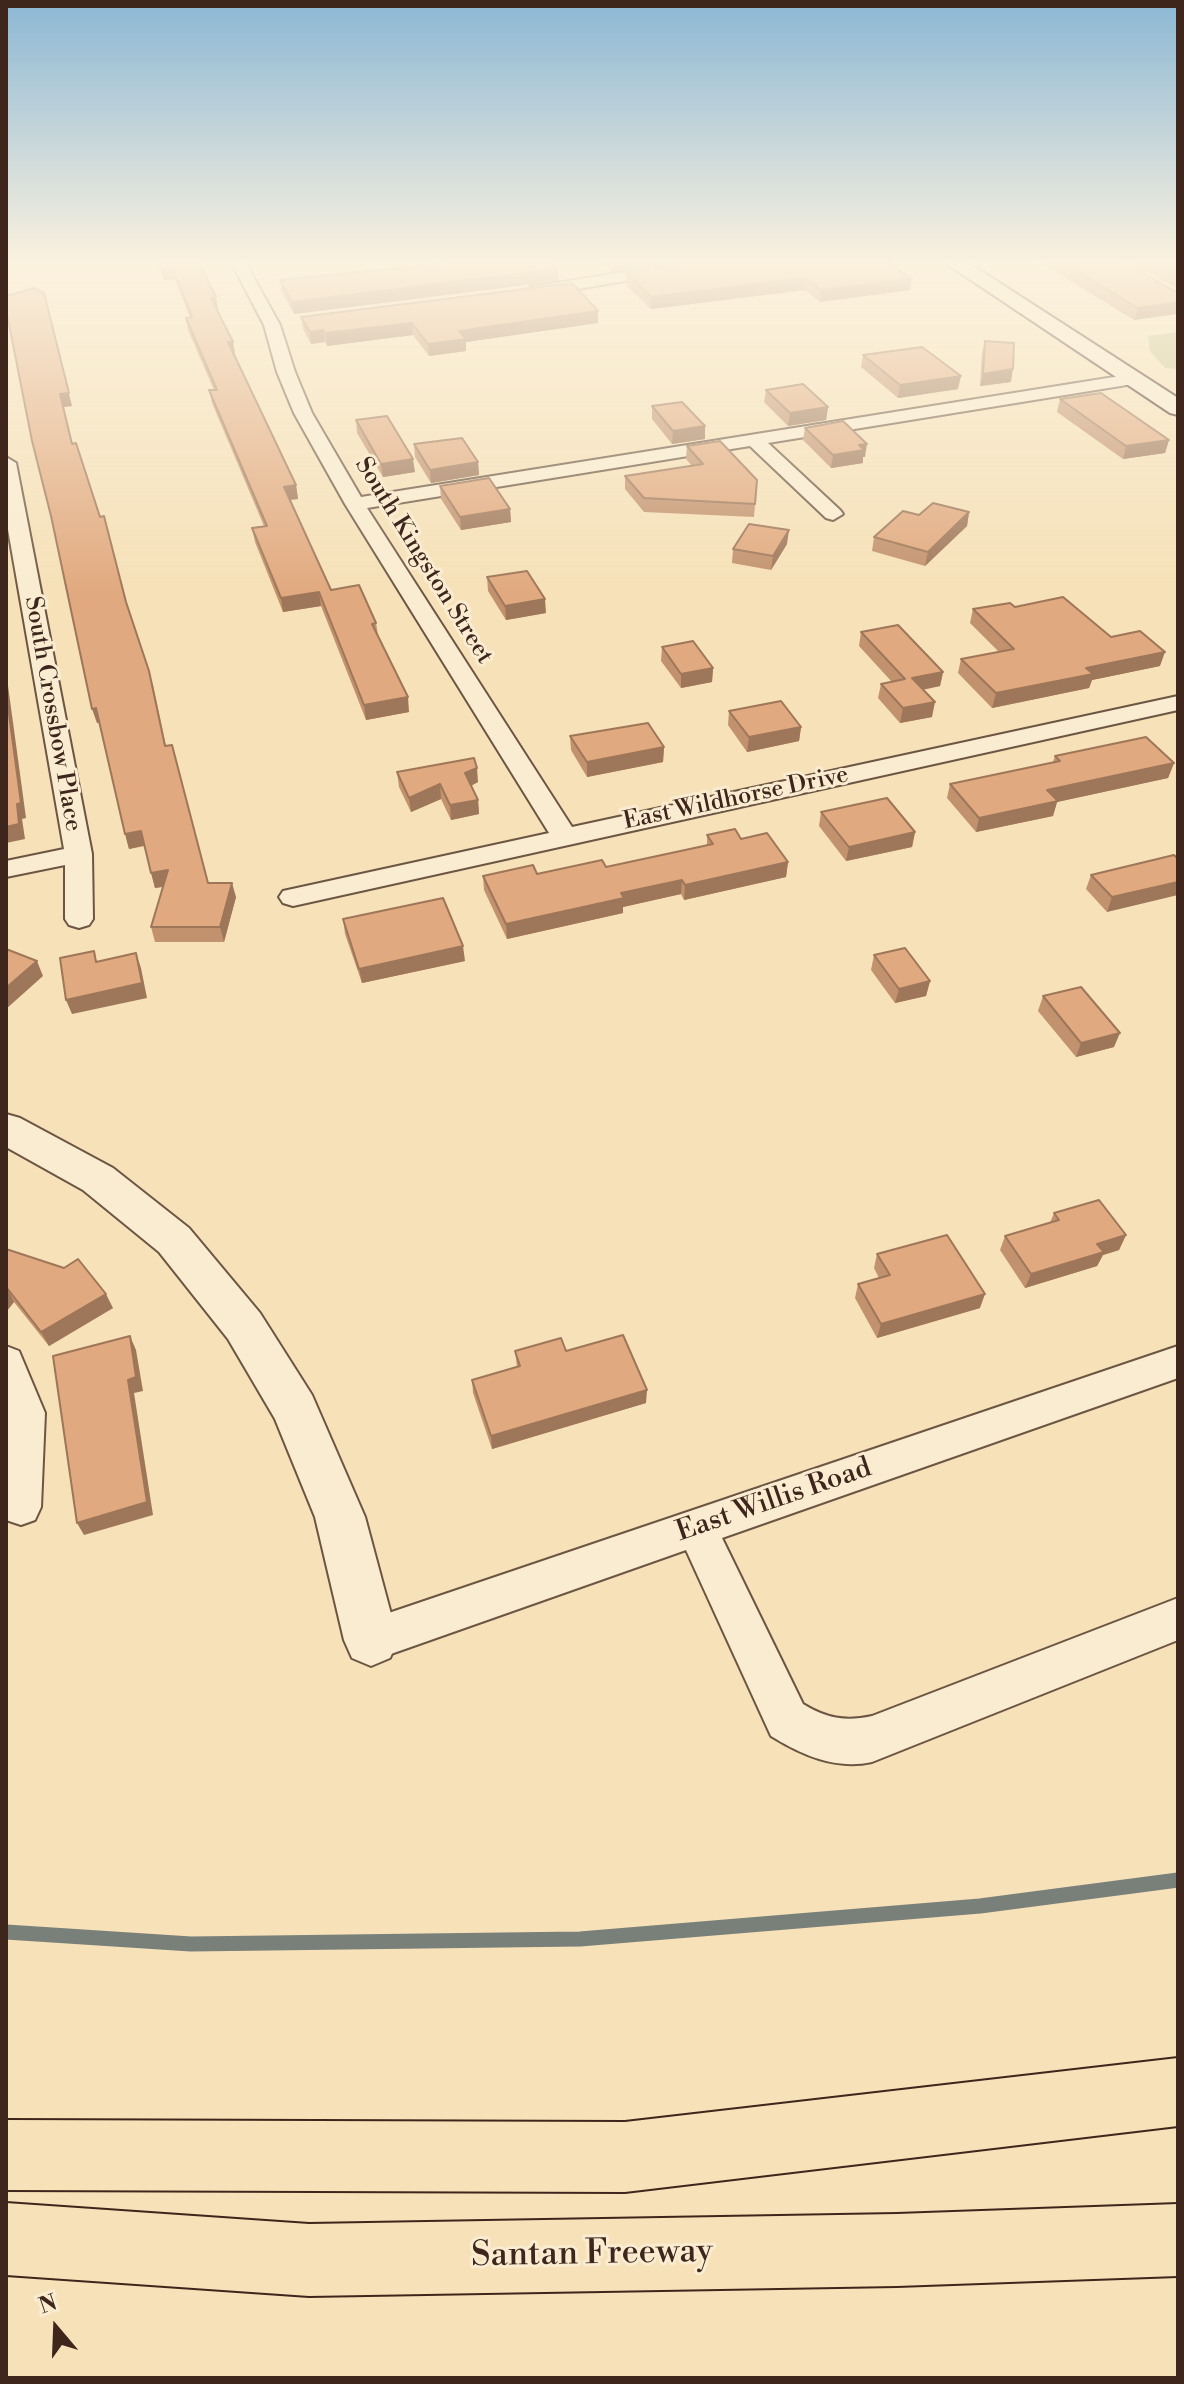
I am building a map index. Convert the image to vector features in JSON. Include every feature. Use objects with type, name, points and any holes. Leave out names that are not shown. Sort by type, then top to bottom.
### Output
[{"type":"highway","points":[[6,2155],[625,2157],[1178,2092]]},
{"type":"highway","name":"Santan Freeway","points":[[6,2239],[309,2260],[897,2250],[1178,2240]]},
{"type":"main road","points":[[1121,371],[1178,408]]},
{"type":"street","name":"South Kingston Street","points":[[286,371],[303,413],[355,504],[565,837]]},
{"type":"street","points":[[355,504],[1133,379]]},
{"type":"street","points":[[754,440],[833,514]]},
{"type":"street","name":"South Crossbow Place","points":[[6,463],[78,854],[79,919]]},
{"type":"street","name":"East Wildhorse Drive","points":[[293,897],[1178,703]]},
{"type":"street","points":[[6,869],[78,854]]},
{"type":"street","points":[[6,1129],[98,1179],[174,1240],[244,1326],[295,1410],[340,1517],[371,1640]]},
{"type":"street","points":[[6,1362],[26,1413],[21,1507],[6,1502]]},
{"type":"street","name":"East Willis Road","points":[[371,1640],[1178,1362]]},
{"type":"street","points":[[696,1527],[787,1720],[808,1734],[832,1741],[854,1744],[872,1739],[1178,1619]]},
{"type":"building","points":[[18,371],[64,371],[69,393],[60,394],[72,444],[76,443],[100,517],[104,516],[126,602],[149,671],[165,746],[172,745],[208,883],[232,883],[220,927],[151,927],[168,870],[151,873],[141,831],[125,834],[96,708],[92,709]]},
{"type":"building","points":[[209,371],[242,371],[296,485],[284,487],[331,590],[359,585],[376,623],[372,624],[408,697],[364,705],[319,592],[281,598],[252,528],[267,526],[209,390],[217,390]]},
{"type":"building","points":[[883,371],[955,371],[961,376],[900,385]]},
{"type":"building","points":[[803,384],[828,407],[790,413],[766,390]]},
{"type":"building","points":[[1101,393],[1169,440],[1126,446],[1060,399]]},
{"type":"building","points":[[682,402],[705,426],[673,431],[652,406]]},
{"type":"building","points":[[387,416],[413,459],[381,464],[356,420]]},
{"type":"building","points":[[843,421],[867,444],[859,445],[864,450],[833,455],[805,428]]},
{"type":"building","points":[[462,438],[478,462],[430,470],[414,444]]},
{"type":"building","points":[[720,441],[757,480],[755,504],[644,498],[625,476],[703,464],[687,446]]},
{"type":"building","points":[[489,478],[510,509],[460,517],[440,486]]},
{"type":"building","points":[[933,503],[969,512],[928,552],[874,537],[903,511],[919,515]]},
{"type":"building","points":[[749,524],[789,530],[773,556],[733,549]]},
{"type":"building","points":[[527,571],[545,599],[505,606],[487,577]]},
{"type":"building","points":[[1063,597],[1111,637],[1140,631],[1165,652],[1086,668],[1093,674],[996,693],[961,659],[1014,649],[973,609],[1010,603],[1015,607]]},
{"type":"building","points":[[898,625],[943,672],[912,678],[935,702],[903,708],[881,684],[905,679],[861,632]]},
{"type":"building","points":[[693,641],[713,668],[681,674],[662,647]]},
{"type":"building","points":[[6,692],[21,803],[17,804],[19,824],[6,827]]},
{"type":"building","points":[[781,701],[801,727],[749,737],[729,711]]},
{"type":"building","points":[[648,723],[664,747],[587,762],[570,736]]},
{"type":"building","points":[[1146,737],[1174,763],[1047,790],[1058,801],[979,818],[950,784],[1060,761],[1055,756]]},
{"type":"building","points":[[474,758],[477,768],[465,773],[478,800],[450,805],[440,784],[409,798],[397,772]]},
{"type":"building","points":[[887,798],[915,832],[849,847],[821,812]]},
{"type":"building","points":[[735,829],[741,839],[767,833],[788,862],[685,885],[682,880],[621,893],[624,898],[506,924],[483,876],[533,865],[537,874],[602,860],[606,867],[713,844],[707,835]]},
{"type":"building","points":[[1174,855],[1178,859],[1178,882],[1112,897],[1091,875]]},
{"type":"building","points":[[443,898],[463,946],[359,969],[343,919]]},
{"type":"building","points":[[905,948],[930,981],[899,989],[874,955]]},
{"type":"building","points":[[6,949],[37,961],[6,988]]},
{"type":"building","points":[[94,951],[96,962],[136,953],[142,983],[66,1000],[60,958]]},
{"type":"building","points":[[1081,987],[1120,1033],[1081,1043],[1043,996]]},
{"type":"building","points":[[1099,1200],[1126,1235],[1097,1244],[1104,1252],[1031,1274],[1005,1236],[1059,1220],[1054,1213]]},
{"type":"building","points":[[947,1235],[985,1294],[881,1324],[858,1284],[890,1275],[877,1254]]},
{"type":"building","points":[[6,1249],[64,1268],[78,1259],[106,1294],[41,1332],[6,1289]]},
{"type":"building","points":[[623,1335],[647,1390],[491,1436],[472,1380],[520,1366],[515,1351],[561,1338],[566,1351]]},
{"type":"building","points":[[130,1336],[136,1377],[128,1380],[147,1502],[77,1523],[53,1356]]},
{"type":"waterway","points":[[6,1932],[191,1944],[580,1939],[980,1906],[1178,1880]]}]
